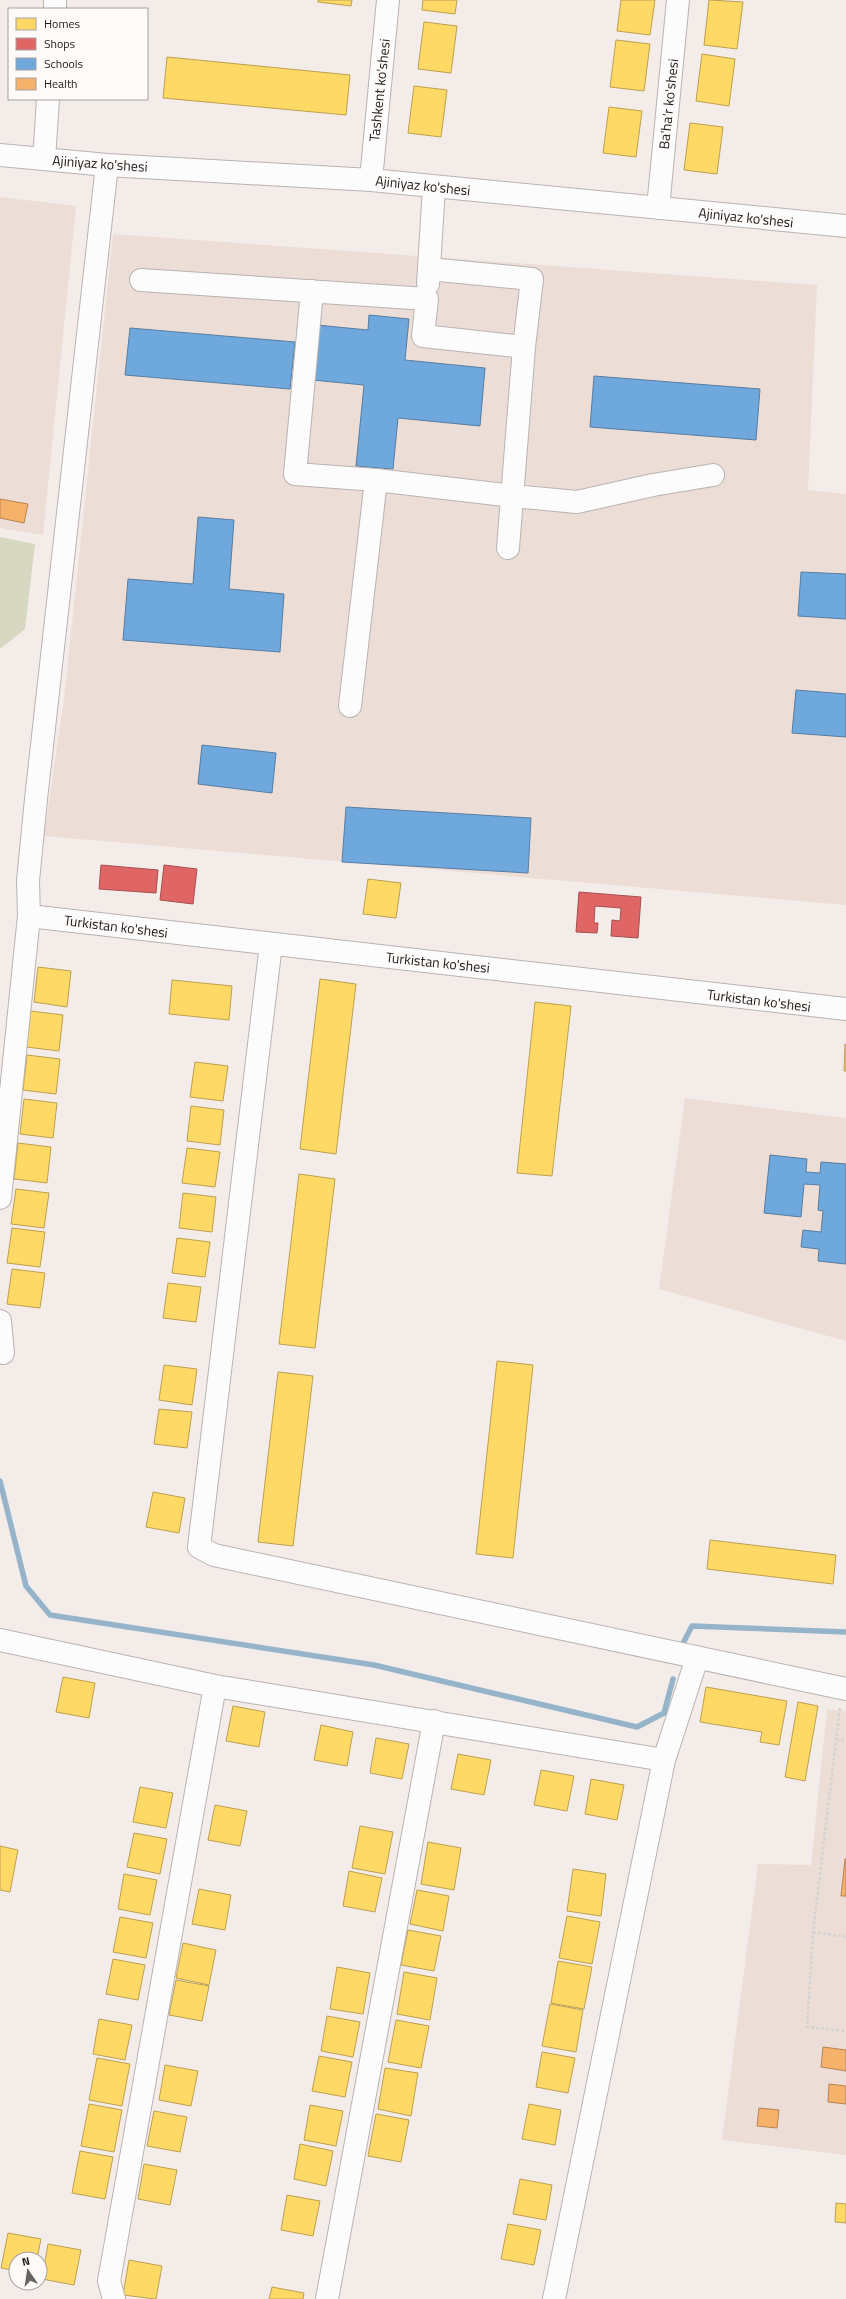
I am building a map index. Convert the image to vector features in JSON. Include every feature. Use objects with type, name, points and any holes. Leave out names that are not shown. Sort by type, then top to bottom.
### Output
[{"type":"street","name":"Tashkent ko'shesi","points":[[370,180],[388,0]]},
{"type":"street","name":"Ba'ha'r ko'shesi","points":[[658,208],[678,0]]},
{"type":"street","points":[[44,159],[48,100]]},
{"type":"street","name":"Ajiniyaz ko'shesi","points":[[0,155],[107,164],[370,180],[846,226]]},
{"type":"street","points":[[0,1198],[29,916],[28,881],[36,799],[107,164]]},
{"type":"street","points":[[434,187],[427,299],[423,336],[524,347]]},
{"type":"street","points":[[429,269],[532,279],[524,347],[508,548]]},
{"type":"street","points":[[141,280],[427,299]]},
{"type":"street","points":[[312,291],[295,474],[376,480],[577,502],[653,485],[713,475]]},
{"type":"street","points":[[350,706],[376,480]]},
{"type":"street","name":"Turkistan ko'shesi","points":[[29,916],[271,944],[508,969],[846,1009]]},
{"type":"street","points":[[271,944],[199,1547],[214,1555],[844,1689]]},
{"type":"street","points":[[0,1321],[3,1353]]},
{"type":"street","points":[[0,1641],[215,1686],[664,1760]]},
{"type":"street","points":[[554,2299],[664,1760],[697,1658]]},
{"type":"street","points":[[114,2299],[109,2281],[215,1686]]},
{"type":"street","points":[[327,2299],[434,1721]]},
{"type":"path","points":[[844,1689],[836,1739],[813,1932],[807,2026],[846,2031]]},
{"type":"path","points":[[836,1739],[846,1741]]},
{"type":"path","points":[[813,1932],[846,1938]]},
{"type":"shaded area","points":[[0,197],[76,206],[43,535],[0,528]]},
{"type":"shaded area","points":[[113,234],[817,285],[808,490],[846,494],[846,905],[44,836],[64,699]]},
{"type":"shaded area","points":[[685,1098],[846,1118],[846,1341],[659,1289]]},
{"type":"shaded area","points":[[827,1709],[846,1711],[846,2155],[722,2140],[758,1864],[811,1865]]},
{"type":"green space","points":[[0,537],[35,544],[25,629],[0,649]]},
{"type":"building: Homes","points":[[318,0],[352,0],[351,6],[318,2]]},
{"type":"building: Homes","points":[[423,0],[457,0],[455,14],[422,10]]},
{"type":"building: Homes","points":[[621,0],[655,0],[650,35],[617,31]]},
{"type":"building: Homes","points":[[709,0],[743,2],[737,49],[704,45]]},
{"type":"building: Homes","points":[[424,22],[457,26],[451,73],[418,69]]},
{"type":"building: Homes","points":[[616,40],[650,44],[644,91],[610,87]]},
{"type":"building: Homes","points":[[702,54],[735,59],[729,106],[696,101]]},
{"type":"building: Homes","points":[[167,57],[350,75],[346,115],[163,98]]},
{"type":"building: Homes","points":[[414,86],[447,90],[441,137],[408,133]]},
{"type":"building: Homes","points":[[609,107],[642,111],[636,157],[603,153]]},
{"type":"building: Homes","points":[[690,123],[723,127],[717,174],[684,170]]},
{"type":"building: Homes","points":[[368,879],[401,883],[396,918],[363,914]]},
{"type":"building: Homes","points":[[38,967],[71,971],[67,1007],[34,1002]]},
{"type":"building: Homes","points":[[320,979],[356,984],[336,1154],[300,1149]]},
{"type":"building: Homes","points":[[172,980],[232,986],[229,1020],[169,1014]]},
{"type":"building: Homes","points":[[535,1002],[571,1006],[552,1176],[517,1173]]},
{"type":"building: Homes","points":[[30,1011],[63,1015],[59,1051],[26,1047]]},
{"type":"building: Homes","points":[[845,1044],[846,1071],[844,1071]]},
{"type":"building: Homes","points":[[27,1055],[60,1059],[56,1094],[23,1090]]},
{"type":"building: Homes","points":[[195,1062],[228,1066],[223,1101],[190,1097]]},
{"type":"building: Homes","points":[[24,1099],[57,1103],[53,1138],[20,1134]]},
{"type":"building: Homes","points":[[191,1106],[224,1110],[220,1145],[187,1141]]},
{"type":"building: Homes","points":[[18,1143],[51,1147],[47,1183],[14,1179]]},
{"type":"building: Homes","points":[[187,1148],[220,1152],[215,1187],[182,1183]]},
{"type":"building: Homes","points":[[299,1174],[335,1179],[315,1348],[279,1344]]},
{"type":"building: Homes","points":[[16,1189],[49,1193],[44,1228],[11,1224]]},
{"type":"building: Homes","points":[[183,1193],[216,1197],[212,1232],[179,1228]]},
{"type":"building: Homes","points":[[12,1228],[45,1232],[40,1267],[7,1263]]},
{"type":"building: Homes","points":[[177,1238],[210,1242],[205,1277],[172,1273]]},
{"type":"building: Homes","points":[[12,1269],[45,1273],[40,1308],[7,1304]]},
{"type":"building: Homes","points":[[168,1283],[201,1287],[196,1322],[163,1318]]},
{"type":"building: Homes","points":[[497,1361],[533,1365],[513,1558],[476,1554]]},
{"type":"building: Homes","points":[[164,1365],[197,1369],[192,1405],[159,1400]]},
{"type":"building: Homes","points":[[278,1372],[313,1376],[293,1546],[258,1542]]},
{"type":"building: Homes","points":[[159,1409],[192,1412],[187,1448],[154,1444]]},
{"type":"building: Homes","points":[[153,1492],[185,1498],[179,1533],[146,1527]]},
{"type":"building: Homes","points":[[710,1540],[836,1555],[833,1584],[707,1569]]},
{"type":"building: Homes","points":[[63,1677],[95,1683],[89,1718],[56,1712]]},
{"type":"building: Homes","points":[[706,1687],[787,1701],[779,1745],[760,1742],[762,1732],[700,1722]]},
{"type":"building: Homes","points":[[798,1702],[818,1706],[805,1781],[785,1777]]},
{"type":"building: Homes","points":[[233,1706],[265,1712],[259,1747],[226,1741]]},
{"type":"building: Homes","points":[[321,1725],[353,1732],[347,1766],[314,1760]]},
{"type":"building: Homes","points":[[376,1738],[409,1744],[402,1779],[370,1773]]},
{"type":"building: Homes","points":[[458,1754],[491,1760],[484,1795],[451,1789]]},
{"type":"building: Homes","points":[[541,1770],[574,1776],[567,1811],[534,1805]]},
{"type":"building: Homes","points":[[591,1779],[624,1785],[617,1820],[585,1814]]},
{"type":"building: Homes","points":[[140,1787],[173,1793],[166,1828],[133,1822]]},
{"type":"building: Homes","points":[[215,1805],[247,1811],[240,1846],[208,1840]]},
{"type":"building: Homes","points":[[360,1826],[393,1832],[385,1874],[352,1868]]},
{"type":"building: Homes","points":[[134,1833],[167,1839],[160,1874],[127,1867]]},
{"type":"building: Homes","points":[[428,1842],[461,1848],[454,1890],[421,1884]]},
{"type":"building: Homes","points":[[0,1846],[18,1850],[10,1892],[0,1890]]},
{"type":"building: Homes","points":[[573,1869],[606,1874],[601,1916],[567,1911]]},
{"type":"building: Homes","points":[[349,1871],[382,1878],[375,1912],[343,1906]]},
{"type":"building: Homes","points":[[124,1874],[157,1880],[150,1915],[118,1909]]},
{"type":"building: Homes","points":[[199,1889],[231,1895],[225,1930],[192,1924]]},
{"type":"building: Homes","points":[[417,1890],[449,1896],[443,1931],[410,1924]]},
{"type":"building: Homes","points":[[567,1916],[600,1922],[592,1964],[559,1958]]},
{"type":"building: Homes","points":[[120,1917],[153,1923],[146,1958],[113,1952]]},
{"type":"building: Homes","points":[[408,1930],[441,1936],[434,1971],[401,1965]]},
{"type":"building: Homes","points":[[183,1943],[216,1950],[209,1985],[176,1978]]},
{"type":"building: Homes","points":[[113,1959],[145,1965],[138,2000],[106,1994]]},
{"type":"building: Homes","points":[[558,1961],[592,1967],[584,2009],[551,2003]]},
{"type":"building: Homes","points":[[337,1967],[370,1973],[363,2014],[330,2009]]},
{"type":"building: Homes","points":[[404,1972],[437,1978],[430,2020],[397,2014]]},
{"type":"building: Homes","points":[[176,1980],[209,1986],[202,2021],[169,2015]]},
{"type":"building: Homes","points":[[550,2004],[583,2010],[576,2052],[542,2046]]},
{"type":"building: Homes","points":[[327,2016],[360,2022],[353,2057],[321,2051]]},
{"type":"building: Homes","points":[[99,2019],[132,2025],[125,2060],[93,2054]]},
{"type":"building: Homes","points":[[396,2020],[429,2026],[421,2068],[388,2062]]},
{"type":"building: Homes","points":[[542,2052],[575,2058],[568,2093],[536,2087]]},
{"type":"building: Homes","points":[[319,2056],[352,2062],[345,2097],[312,2091]]},
{"type":"building: Homes","points":[[97,2058],[130,2064],[122,2106],[89,2100]]},
{"type":"building: Homes","points":[[165,2065],[198,2071],[191,2106],[159,2100]]},
{"type":"building: Homes","points":[[385,2068],[418,2073],[411,2116],[378,2109]]},
{"type":"building: Homes","points":[[89,2104],[122,2110],[114,2152],[81,2146]]},
{"type":"building: Homes","points":[[529,2104],[561,2110],[555,2145],[522,2139]]},
{"type":"building: Homes","points":[[310,2105],[343,2111],[336,2146],[304,2140]]},
{"type":"building: Homes","points":[[154,2111],[187,2117],[180,2152],[147,2146]]},
{"type":"building: Homes","points":[[376,2114],[409,2120],[401,2162],[368,2156]]},
{"type":"building: Homes","points":[[300,2144],[333,2151],[326,2186],[294,2179]]},
{"type":"building: Homes","points":[[80,2151],[113,2157],[105,2199],[72,2193]]},
{"type":"building: Homes","points":[[144,2164],[177,2170],[170,2205],[138,2199]]},
{"type":"building: Homes","points":[[520,2179],[552,2185],[546,2220],[513,2214]]},
{"type":"building: Homes","points":[[287,2195],[320,2201],[313,2236],[281,2230]]},
{"type":"building: Homes","points":[[836,2203],[846,2204],[846,2223],[835,2222]]},
{"type":"building: Homes","points":[[508,2224],[541,2230],[534,2265],[501,2259]]},
{"type":"building: Homes","points":[[8,2233],[41,2239],[39,2251],[8,2251],[8,2269],[1,2268]]},
{"type":"building: Homes","points":[[48,2244],[81,2250],[74,2285],[48,2280],[47,2251]]},
{"type":"building: Homes","points":[[129,2260],[162,2266],[156,2299],[123,2295]]},
{"type":"building: Homes","points":[[272,2287],[304,2293],[303,2299],[269,2299]]},
{"type":"building: Shops","points":[[101,865],[158,870],[156,893],[99,889]]},
{"type":"building: Shops","points":[[164,865],[197,869],[193,904],[160,900]]},
{"type":"building: Shops","points":[[579,892],[641,897],[638,938],[611,936],[612,920],[620,921],[621,908],[595,906],[594,923],[598,923],[597,933],[576,932]]},
{"type":"building: Schools","points":[[369,315],[409,319],[405,360],[485,368],[480,426],[398,418],[393,469],[356,466],[364,385],[312,380],[317,325],[368,330]]},
{"type":"building: Schools","points":[[130,328],[295,342],[290,389],[125,375]]},
{"type":"building: Schools","points":[[594,376],[760,389],[756,440],[590,427]]},
{"type":"building: Schools","points":[[198,517],[234,520],[229,589],[284,594],[280,652],[123,640],[128,579],[193,584]]},
{"type":"building: Schools","points":[[801,572],[846,574],[846,619],[798,616]]},
{"type":"building: Schools","points":[[796,690],[846,694],[846,737],[792,733]]},
{"type":"building: Schools","points":[[202,745],[276,753],[272,793],[198,784]]},
{"type":"building: Schools","points":[[346,807],[531,818],[528,873],[342,862]]},
{"type":"building: Schools","points":[[770,1155],[807,1159],[806,1172],[820,1173],[821,1162],[846,1164],[846,1264],[818,1261],[819,1249],[801,1247],[803,1230],[821,1232],[823,1211],[818,1210],[820,1185],[804,1184],[801,1217],[764,1213]]},
{"type":"building: Health","points":[[0,499],[28,504],[24,523],[0,518]]},
{"type":"building: Health","points":[[845,1859],[846,1896],[841,1896]]},
{"type":"building: Health","points":[[823,2047],[846,2050],[846,2071],[821,2067]]},
{"type":"building: Health","points":[[829,2084],[846,2086],[846,2104],[828,2102]]},
{"type":"building: Health","points":[[759,2108],[779,2110],[777,2128],[757,2126]]},
{"type":"waterway","points":[[0,1481],[26,1586],[50,1615],[374,1665],[637,1727],[664,1713],[673,1679]]},
{"type":"waterway","points":[[680,1649],[692,1626],[846,1632]]}]
